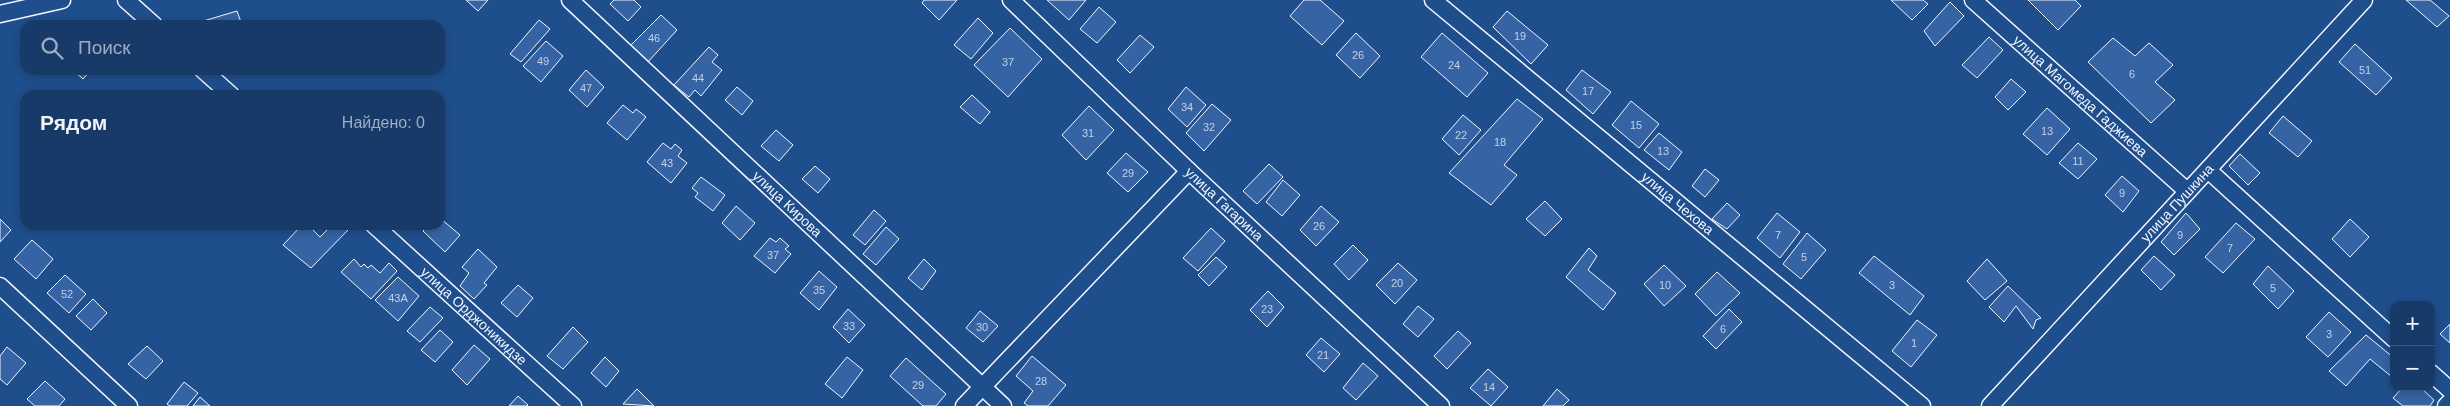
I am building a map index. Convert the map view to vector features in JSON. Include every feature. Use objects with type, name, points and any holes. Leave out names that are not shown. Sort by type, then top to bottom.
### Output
[{"type":"street","points":[[0,14],[62,0]]},
{"type":"street","points":[[126,0],[148,20]]},
{"type":"street","name":"улица Кирова","points":[[570,0],[1003,406]]},
{"type":"street","name":"улица Гагарина","points":[[1011,0],[1188,171],[1441,406]]},
{"type":"street","name":"улица Чехова","points":[[1432,0],[1922,406]]},
{"type":"street","name":"улица Магомеда Гаджиева","points":[[1973,0],[2187,191]]},
{"type":"street","name":"улица Пушкина","points":[[1990,406],[2364,0]]},
{"type":"street","points":[[209,75],[225,90]]},
{"type":"street","points":[[2208,170],[2390,335]]},
{"type":"street","points":[[964,406],[1188,171]]},
{"type":"street","name":"улица Орджоникидзе","points":[[379,230],[573,406]]},
{"type":"street","points":[[0,286],[129,406]]},
{"type":"street","points":[[2435,377],[2450,390]]},
{"type":"street","points":[[2446,406],[2450,402]]},
{"type":"building","points":[[466,0],[488,0],[478,11]]},
{"type":"building","points":[[614,0],[634,0],[641,7],[628,21],[610,4]]},
{"type":"building","points":[[924,0],[957,0],[939,20],[922,3]]},
{"type":"building","points":[[1047,0],[1086,0],[1069,20]]},
{"type":"building","points":[[1304,0],[1320,0],[1344,21],[1322,45],[1290,16]]},
{"type":"building","points":[[1891,0],[1923,0],[1928,4],[1912,20]]},
{"type":"building","points":[[2028,0],[2075,0],[2081,6],[2058,30]]},
{"type":"building","points":[[2406,0],[2430,0],[2449,16],[2437,27]]},
{"type":"building","points":[[1950,2],[1964,16],[1935,46],[1924,31]]},
{"type":"building","points":[[1099,7],[1116,22],[1097,43],[1080,29]]},
{"type":"building","points":[[237,11],[240,20],[207,20]]},
{"type":"building","points":[[1507,11],[1548,45],[1531,64],[1493,27]]},
{"type":"building","points":[[661,15],[677,30],[647,63],[629,47]]},
{"type":"building","points":[[978,18],[993,33],[971,59],[954,45]]},
{"type":"building","points":[[539,20],[550,29],[521,62],[510,54]]},
{"type":"building","points":[[1010,28],[1042,59],[1008,97],[974,65]]},
{"type":"building","points":[[1356,33],[1380,56],[1360,78],[1336,55]]},
{"type":"building","points":[[1442,33],[1488,73],[1467,97],[1421,57]]},
{"type":"building","points":[[1140,35],[1154,47],[1130,73],[1117,60]]},
{"type":"building","points":[[1989,37],[2003,50],[1977,78],[1962,65]]},
{"type":"building","points":[[2113,38],[2135,56],[2149,43],[2173,65],[2155,82],[2175,100],[2151,123],[2088,62]]},
{"type":"building","points":[[546,41],[563,56],[541,82],[523,66]]},
{"type":"building","points":[[2355,44],[2392,78],[2376,95],[2339,62]]},
{"type":"building","points":[[709,47],[718,55],[712,62],[722,70],[701,96],[695,90],[689,97],[674,85]]},
{"type":"building","points":[[586,70],[604,87],[587,107],[569,90]]},
{"type":"building","points":[[1582,70],[1611,92],[1593,114],[1566,90]]},
{"type":"building","points":[[79,75],[87,75],[83,79]]},
{"type":"building","points":[[2011,79],[2026,92],[2008,110],[1995,97]]},
{"type":"building","points":[[737,87],[753,101],[742,115],[725,100]]},
{"type":"building","points":[[1186,87],[1206,105],[1187,127],[1168,109]]},
{"type":"building","points":[[972,95],[990,112],[980,124],[960,107]]},
{"type":"building","points":[[1517,99],[1543,119],[1504,165],[1517,175],[1491,205],[1449,173]]},
{"type":"building","points":[[1631,101],[1659,124],[1639,148],[1612,125]]},
{"type":"building","points":[[1212,104],[1231,120],[1204,151],[1186,133]]},
{"type":"building","points":[[623,105],[633,113],[636,109],[646,117],[627,140],[607,123]]},
{"type":"building","points":[[1089,106],[1114,130],[1086,160],[1062,135]]},
{"type":"building","points":[[2047,108],[2070,129],[2047,155],[2023,134]]},
{"type":"building","points":[[1463,115],[1481,130],[1459,155],[1442,139]]},
{"type":"building","points":[[2283,116],[2312,141],[2298,157],[2269,133]]},
{"type":"building","points":[[776,130],[793,145],[779,161],[761,146]]},
{"type":"building","points":[[1659,133],[1682,152],[1669,170],[1644,150]]},
{"type":"building","points":[[663,143],[671,149],[675,144],[682,150],[678,156],[687,163],[671,183],[647,162]]},
{"type":"building","points":[[2078,143],[2097,159],[2078,179],[2059,163]]},
{"type":"building","points":[[1126,153],[1148,172],[1128,192],[1107,173]]},
{"type":"building","points":[[2240,154],[2260,173],[2248,185],[2229,166]]},
{"type":"building","points":[[1269,164],[1283,177],[1257,204],[1243,191]]},
{"type":"building","points":[[815,166],[830,179],[818,193],[802,179]]},
{"type":"building","points":[[1705,169],[1719,180],[1705,197],[1692,186]]},
{"type":"building","points":[[2122,176],[2139,191],[2123,212],[2105,195]]},
{"type":"building","points":[[701,177],[725,195],[713,211],[695,197],[698,193],[692,188]]},
{"type":"building","points":[[1283,180],[1300,195],[1282,216],[1266,202]]},
{"type":"building","points":[[1545,201],[1562,219],[1545,236],[1526,219]]},
{"type":"building","points":[[1727,203],[1740,215],[1727,229],[1712,219]]},
{"type":"building","points":[[736,206],[755,223],[740,240],[722,223]]},
{"type":"building","points":[[1321,206],[1339,222],[1316,246],[1300,230]]},
{"type":"building","points":[[874,210],[886,221],[865,245],[853,235]]},
{"type":"building","points":[[1777,213],[1800,232],[1780,258],[1757,238]]},
{"type":"building","points":[[2186,213],[2200,229],[2174,255],[2161,242]]},
{"type":"building","points":[[0,219],[11,230],[0,242]]},
{"type":"building","points":[[2350,219],[2369,237],[2350,257],[2332,239]]},
{"type":"building","points":[[445,222],[460,235],[445,252],[423,231],[445,230]]},
{"type":"building","points":[[2236,223],[2255,239],[2223,273],[2205,257]]},
{"type":"building","points":[[886,227],[899,239],[876,265],[863,254]]},
{"type":"building","points":[[1211,228],[1225,241],[1198,271],[1183,258]]},
{"type":"building","points":[[297,230],[313,230],[320,237],[327,230],[348,230],[311,268],[283,245]]},
{"type":"building","points":[[1807,233],[1826,250],[1801,279],[1783,264]]},
{"type":"building","points":[[770,238],[776,242],[780,238],[789,246],[785,249],[791,254],[775,273],[754,256]]},
{"type":"building","points":[[32,240],[53,259],[36,279],[14,259]]},
{"type":"building","points":[[1353,245],[1368,260],[1349,280],[1334,264]]},
{"type":"building","points":[[1589,248],[1597,256],[1588,270],[1616,293],[1603,310],[1566,277]]},
{"type":"building","points":[[478,249],[497,267],[484,283],[487,285],[474,299],[460,286],[469,273],[462,267]]},
{"type":"building","points":[[1874,256],[1924,296],[1910,315],[1859,273]]},
{"type":"building","points":[[2154,256],[2175,275],[2161,290],[2141,270]]},
{"type":"building","points":[[1216,257],[1227,267],[1209,286],[1198,275]]},
{"type":"building","points":[[354,259],[361,267],[364,264],[368,268],[371,265],[380,273],[389,263],[397,271],[371,299],[341,272]]},
{"type":"building","points":[[924,259],[936,271],[922,290],[908,278]]},
{"type":"building","points":[[1987,259],[2007,281],[1985,300],[1967,281]]},
{"type":"building","points":[[1398,263],[1417,280],[1395,304],[1376,285]]},
{"type":"building","points":[[1664,265],[1686,286],[1664,306],[1644,284]]},
{"type":"building","points":[[2268,266],[2294,291],[2278,309],[2253,284]]},
{"type":"building","points":[[819,271],[837,287],[819,310],[800,293]]},
{"type":"building","points":[[1717,272],[1740,293],[1716,316],[1695,294]]},
{"type":"building","points":[[65,275],[86,294],[69,313],[47,293]]},
{"type":"building","points":[[398,277],[419,296],[398,321],[375,300]]},
{"type":"building","points":[[518,285],[533,298],[517,317],[501,303]]},
{"type":"building","points":[[2008,286],[2041,318],[2036,320],[2033,329],[2016,306],[2004,322],[1989,307]]},
{"type":"building","points":[[1268,291],[1284,307],[1267,327],[1250,310]]},
{"type":"building","points":[[93,299],[107,313],[91,330],[76,316]]},
{"type":"building","points":[[1418,306],[1434,319],[1418,337],[1403,324]]},
{"type":"building","points":[[430,307],[443,318],[420,342],[407,331]]},
{"type":"building","points":[[848,309],[865,325],[849,343],[833,327]]},
{"type":"building","points":[[1729,309],[1742,322],[1716,349],[1703,336]]},
{"type":"building","points":[[980,311],[998,326],[983,342],[966,328]]},
{"type":"building","points":[[2329,312],[2351,332],[2328,357],[2306,337]]},
{"type":"building","points":[[1917,320],[1937,335],[1911,367],[1892,351]]},
{"type":"building","points":[[2450,324],[2450,343],[2440,334]]},
{"type":"building","points":[[573,327],[588,342],[563,369],[547,356]]},
{"type":"building","points":[[440,330],[453,342],[435,362],[421,350]]},
{"type":"building","points":[[1458,331],[1471,343],[1447,369],[1434,356]]},
{"type":"building","points":[[2366,335],[2390,355],[2390,375],[2370,359],[2346,386],[2329,371]]},
{"type":"building","points":[[1321,338],[1340,354],[1324,372],[1306,355]]},
{"type":"building","points":[[474,345],[490,359],[467,385],[452,370]]},
{"type":"building","points":[[147,346],[163,361],[146,379],[128,364]]},
{"type":"building","points":[[7,347],[26,363],[7,385],[0,379],[0,356]]},
{"type":"building","points":[[1032,356],[1066,385],[1048,406],[1028,406],[1024,403],[1033,391],[1016,376]]},
{"type":"building","points":[[605,357],[619,371],[606,387],[591,373]]},
{"type":"building","points":[[847,357],[863,370],[842,398],[825,384]]},
{"type":"building","points":[[906,358],[946,394],[936,406],[923,406],[890,376]]},
{"type":"building","points":[[1363,363],[1378,376],[1356,400],[1343,388]]},
{"type":"building","points":[[1488,369],[1508,387],[1491,406],[1470,388]]},
{"type":"building","points":[[45,381],[65,399],[59,406],[35,406],[27,399]]},
{"type":"building","points":[[184,382],[198,393],[187,406],[170,406],[167,404]]},
{"type":"building","points":[[637,389],[654,406],[623,404]]},
{"type":"building","points":[[1557,389],[1569,400],[1563,406],[1543,406]]},
{"type":"building","points":[[2399,391],[2424,391],[2434,400],[2430,406],[2403,406],[2393,398]]},
{"type":"building","points":[[518,396],[528,405],[509,406]]},
{"type":"building","points":[[200,397],[210,406],[193,406]]}]
